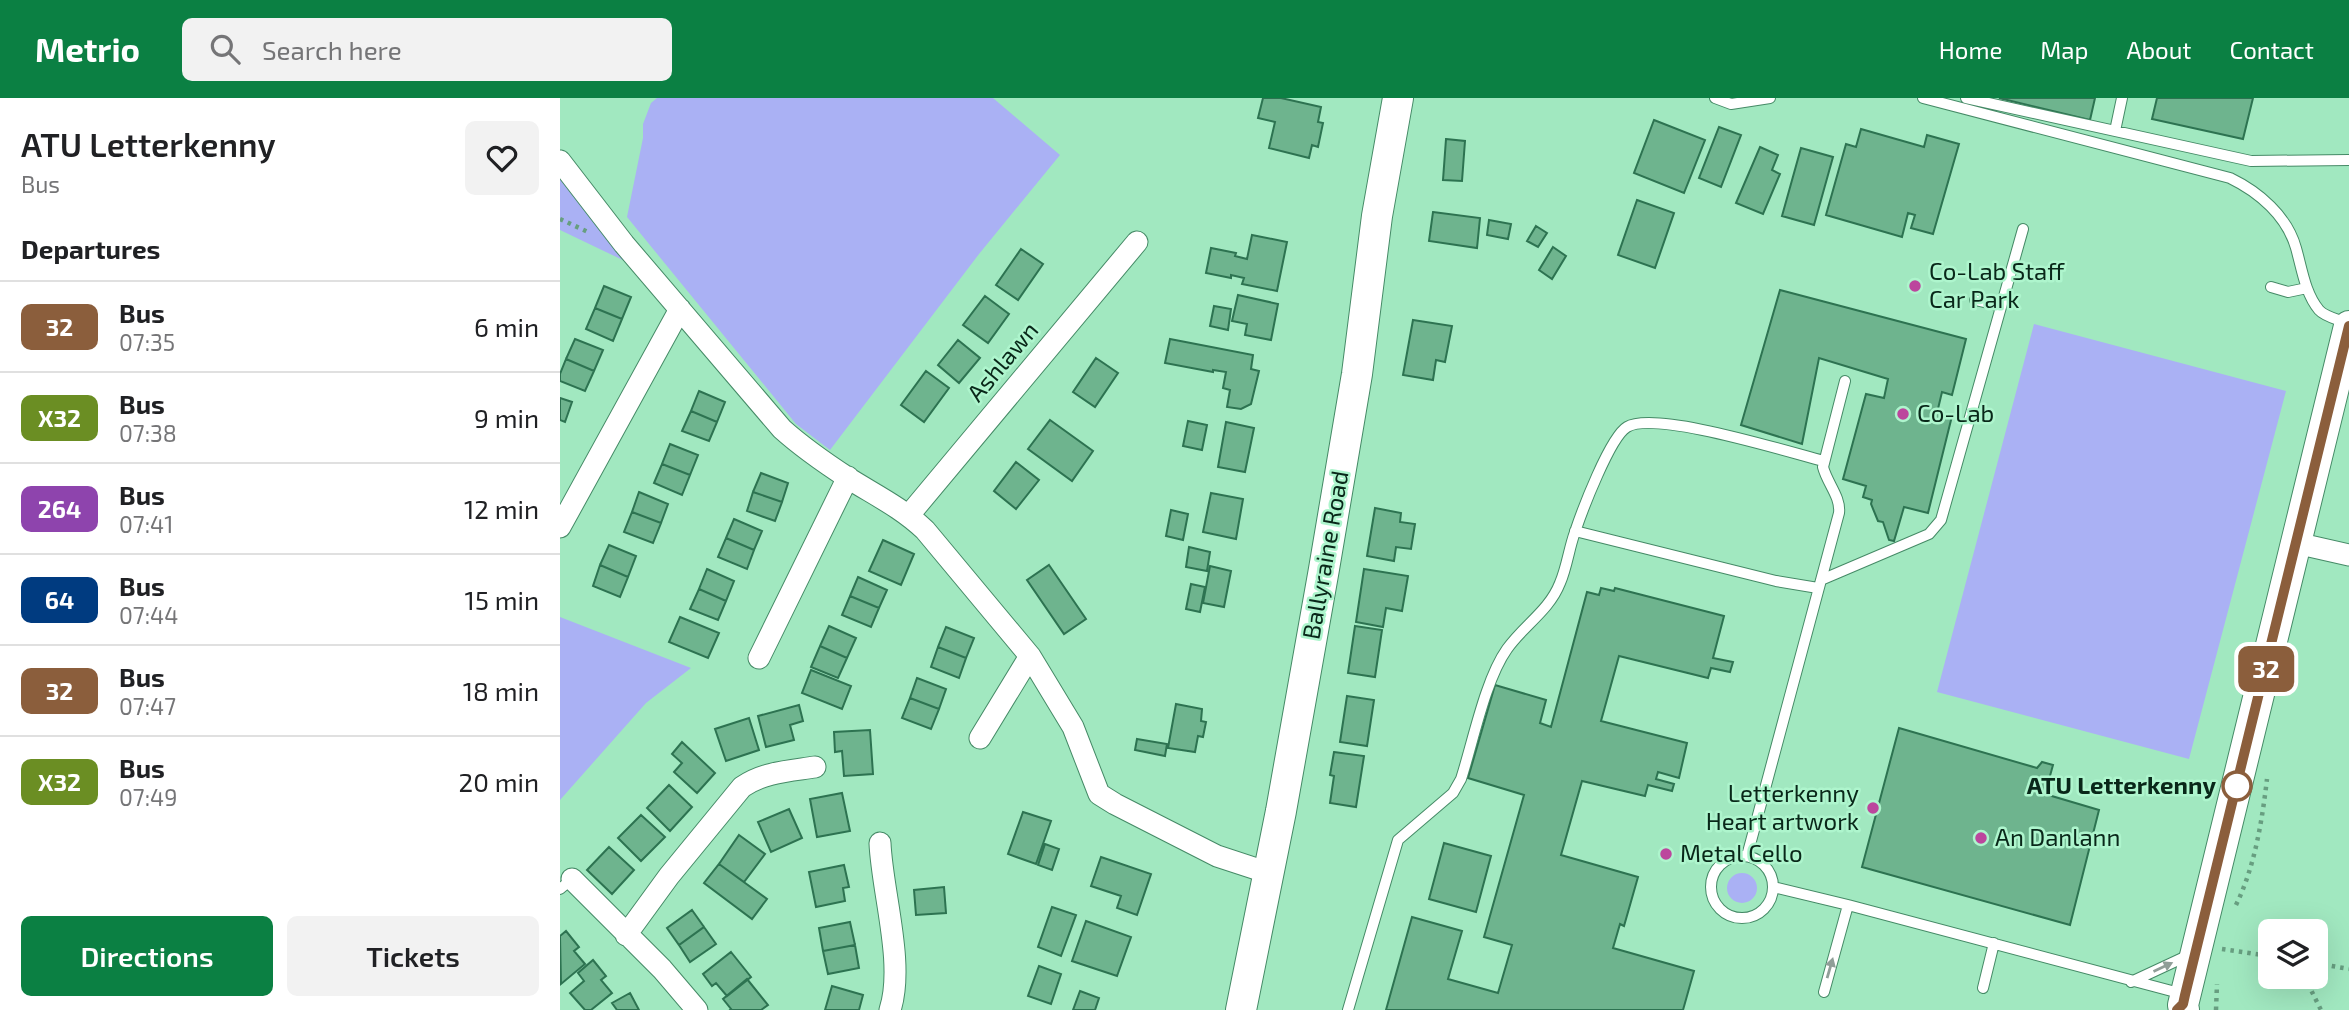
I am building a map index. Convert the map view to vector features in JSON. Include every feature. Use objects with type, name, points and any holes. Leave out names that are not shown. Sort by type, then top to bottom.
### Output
[{"type":"main road","name":"Ballyraine Road","points":[[1241,1010],[1269,873],[1357,374],[1377,216],[1398,98]]},
{"type":"main road","points":[[2182,1005],[2208,951],[2296,543],[2349,325]]},
{"type":"street","points":[[560,161],[624,243],[782,429],[800,445],[909,515],[1030,656],[1073,727],[1099,794],[1217,856],[1269,873]]},
{"type":"street","name":"Ashlawn","points":[[909,515],[1137,242]]},
{"type":"street","points":[[560,527],[680,309]]},
{"type":"street","points":[[759,659],[848,477]]},
{"type":"street","points":[[2296,543],[2349,555]]},
{"type":"street","points":[[980,738],[1030,656]]},
{"type":"street","points":[[626,935],[669,876],[742,787],[766,775],[815,767]]},
{"type":"street","points":[[880,843],[895,969],[890,1010]]},
{"type":"street","points":[[566,884],[662,969],[697,1010]]},
{"type":"lane","points":[[1715,98],[1731,104],[1770,98]]},
{"type":"lane","points":[[1923,98],[2230,178],[2252,189],[2280,217],[2295,244],[2306,288],[2321,313],[2349,325]]},
{"type":"lane","points":[[1966,98],[2251,161],[2349,160]]},
{"type":"lane","points":[[2115,131],[2122,98]]},
{"type":"lane","points":[[1575,531],[1776,581],[1819,584],[1929,534],[1936,529],[1945,512],[2023,229]]},
{"type":"lane","points":[[2271,287],[2288,292],[2306,288]]},
{"type":"lane","points":[[1975,299],[2001,306]]},
{"type":"lane","points":[[1748,856],[1840,504],[1825,476],[1824,461],[1845,381]]},
{"type":"lane","points":[[1348,1010],[1398,840],[1453,793],[1461,779],[1493,672],[1507,648],[1551,601],[1561,581],[1575,531],[1612,443],[1626,428],[1644,422],[1679,425],[1824,461]]},
{"type":"lane","points":[[1748,856],[1765,866],[1773,887],[1764,909],[1742,918],[1731,916],[1717,905],[1711,881],[1717,869],[1731,858],[1748,856]]},
{"type":"lane","points":[[1773,887],[1994,943],[2131,982],[2182,1005]]},
{"type":"lane","points":[[1824,992],[1848,905]]},
{"type":"lane","points":[[1983,988],[1994,943]]},
{"type":"lane","points":[[2131,982],[2208,951]]},
{"type":"path","points":[[560,219],[591,234]]},
{"type":"path","points":[[2208,951],[2258,955]]},
{"type":"path","points":[[2328,965],[2349,968]]},
{"type":"path","points":[[2310,989],[2321,1010]]},
{"type":"shaded area","points":[[657,98],[993,98],[1060,155],[979,254],[830,450],[796,424],[627,217],[643,138],[643,124],[651,103]]},
{"type":"shaded area","points":[[560,177],[631,264],[560,230]]},
{"type":"shaded area","points":[[2034,324],[2286,391],[2189,759],[1937,692]]},
{"type":"shaded area","points":[[560,617],[691,668],[646,703],[560,800]]},
{"type":"shaded area","points":[[1742,873],[1748,874],[1756,882],[1756,894],[1748,902],[1742,903],[1736,902],[1728,894],[1727,888],[1728,882],[1736,874]]},
{"type":"building","points":[[1263,98],[1281,98],[1321,107],[1318,122],[1323,123],[1318,147],[1312,145],[1309,158],[1269,148],[1275,122],[1258,118]]},
{"type":"building","points":[[1999,98],[2095,98],[2090,120]]},
{"type":"building","points":[[2157,98],[2253,98],[2243,139],[2152,119]]},
{"type":"building","points":[[1654,120],[1705,140],[1684,193],[1634,173]]},
{"type":"building","points":[[1719,127],[1741,135],[1721,187],[1699,178]]},
{"type":"building","points":[[1861,129],[1924,147],[1927,135],[1959,144],[1933,234],[1911,228],[1915,215],[1908,213],[1902,237],[1826,215],[1846,144],[1856,147]]},
{"type":"building","points":[[1446,139],[1465,141],[1462,181],[1443,180]]},
{"type":"building","points":[[1760,147],[1778,155],[1772,170],[1780,174],[1763,214],[1736,203]]},
{"type":"building","points":[[1801,148],[1833,157],[1814,225],[1782,216]]},
{"type":"building","points":[[1637,200],[1674,213],[1655,268],[1618,255]]},
{"type":"building","points":[[1433,212],[1480,218],[1477,248],[1429,241]]},
{"type":"building","points":[[1489,220],[1511,224],[1508,239],[1487,235]]},
{"type":"building","points":[[1536,226],[1547,233],[1538,247],[1527,241]]},
{"type":"building","points":[[1252,235],[1287,242],[1277,291],[1242,284],[1244,278],[1206,273],[1211,248],[1236,253],[1235,256],[1247,259]]},
{"type":"building","points":[[1553,247],[1566,256],[1552,279],[1539,270]]},
{"type":"building","points":[[1021,249],[1043,264],[1018,300],[996,285]]},
{"type":"building","points":[[604,286],[631,297],[622,319],[595,308]]},
{"type":"building","name":"Co-Lab","points":[[1780,290],[1966,339],[1952,395],[1942,392],[1937,413],[1952,416],[1928,513],[1904,507],[1894,541],[1889,540],[1883,522],[1878,521],[1872,500],[1863,497],[1866,486],[1843,479],[1866,394],[1884,398],[1888,379],[1819,358],[1802,444],[1741,425]]},
{"type":"building","points":[[1238,295],[1278,304],[1271,340],[1245,335],[1247,324],[1232,321]]},
{"type":"building","points":[[985,296],[1009,314],[988,343],[963,325]]},
{"type":"building","points":[[1214,306],[1231,309],[1228,330],[1210,326]]},
{"type":"building","points":[[595,308],[622,319],[613,341],[586,329]]},
{"type":"building","points":[[1413,320],[1452,326],[1445,362],[1436,360],[1433,380],[1403,375]]},
{"type":"building","points":[[575,339],[603,350],[594,371],[566,359]]},
{"type":"building","points":[[1170,339],[1253,355],[1251,369],[1259,371],[1251,404],[1241,409],[1227,407],[1230,390],[1223,388],[1226,372],[1165,363]]},
{"type":"building","points":[[958,340],[980,358],[959,383],[938,365]]},
{"type":"building","points":[[1096,358],[1118,373],[1095,407],[1073,392]]},
{"type":"building","points":[[566,359],[594,371],[585,391],[560,381]]},
{"type":"building","points":[[926,371],[949,388],[924,422],[901,405]]},
{"type":"building","points":[[699,391],[725,402],[717,422],[691,411]]},
{"type":"building","points":[[560,398],[572,402],[565,422],[560,420]]},
{"type":"building","points":[[691,411],[717,422],[709,441],[682,431]]},
{"type":"building","points":[[1050,420],[1093,451],[1072,481],[1028,449]]},
{"type":"building","points":[[1188,421],[1207,425],[1202,450],[1183,446]]},
{"type":"building","points":[[1226,422],[1254,428],[1245,472],[1218,467]]},
{"type":"building","points":[[670,444],[698,455],[690,475],[662,464]]},
{"type":"building","points":[[1016,462],[1039,480],[1016,509],[994,491]]},
{"type":"building","points":[[662,464],[690,475],[682,495],[654,483]]},
{"type":"building","points":[[761,473],[788,483],[782,502],[753,492]]},
{"type":"building","points":[[639,492],[668,504],[661,523],[632,512]]},
{"type":"building","points":[[753,492],[782,502],[775,521],[747,511]]},
{"type":"building","points":[[1211,493],[1243,499],[1236,539],[1203,532]]},
{"type":"building","points":[[1375,508],[1401,513],[1400,522],[1415,524],[1411,549],[1396,547],[1394,561],[1367,556]]},
{"type":"building","points":[[1171,510],[1188,514],[1183,540],[1166,536]]},
{"type":"building","points":[[632,512],[661,523],[653,543],[624,532]]},
{"type":"building","points":[[734,519],[762,531],[754,550],[726,538]]},
{"type":"building","points":[[726,538],[754,550],[747,569],[718,557]]},
{"type":"building","points":[[883,540],[914,554],[901,585],[869,571]]},
{"type":"building","points":[[609,545],[636,556],[628,577],[600,565]]},
{"type":"building","points":[[1189,547],[1210,552],[1207,571],[1186,567]]},
{"type":"building","points":[[600,565],[628,577],[620,597],[593,586]]},
{"type":"building","points":[[1049,565],[1086,619],[1064,634],[1027,580]]},
{"type":"building","points":[[1210,566],[1231,571],[1224,607],[1203,603]]},
{"type":"building","points":[[707,569],[734,581],[726,601],[699,589]]},
{"type":"building","points":[[1364,569],[1408,576],[1402,611],[1386,608],[1383,627],[1356,622]]},
{"type":"building","points":[[858,577],[887,590],[879,608],[850,596]]},
{"type":"building","points":[[1191,584],[1205,587],[1200,612],[1186,609]]},
{"type":"building","points":[[1601,588],[1614,591],[1615,588],[1724,616],[1713,658],[1733,662],[1730,672],[1711,668],[1708,678],[1619,656],[1601,721],[1687,743],[1679,778],[1658,772],[1656,779],[1674,784],[1672,791],[1648,785],[1645,796],[1582,781],[1561,855],[1638,877],[1624,926],[1620,924],[1613,948],[1694,971],[1683,1010],[1386,1010],[1412,917],[1462,931],[1448,979],[1498,993],[1512,945],[1484,937],[1524,795],[1468,778],[1495,685],[1546,700],[1540,723],[1551,727],[1587,592],[1599,595]]},
{"type":"building","points":[[699,589],[726,601],[718,620],[690,609]]},
{"type":"building","points":[[850,596],[879,608],[871,627],[842,615]]},
{"type":"building","points":[[680,617],[719,633],[708,658],[669,642]]},
{"type":"building","points":[[829,626],[856,638],[847,658],[820,646]]},
{"type":"building","points":[[1355,626],[1382,630],[1375,677],[1348,673]]},
{"type":"building","points":[[946,627],[974,638],[966,658],[938,647]]},
{"type":"building","points":[[820,646],[847,658],[838,678],[811,667]]},
{"type":"building","points":[[938,647],[966,658],[959,678],[931,667]]},
{"type":"building","points":[[811,670],[851,686],[842,709],[802,693]]},
{"type":"building","points":[[917,678],[946,689],[939,709],[910,698]]},
{"type":"building","points":[[1347,696],[1374,700],[1367,746],[1340,742]]},
{"type":"building","points":[[910,698],[939,709],[931,729],[902,718]]},
{"type":"building","points":[[1176,704],[1202,709],[1201,721],[1206,722],[1203,737],[1198,736],[1195,752],[1168,748]]},
{"type":"building","points":[[799,705],[803,721],[790,725],[794,740],[766,747],[758,716]]},
{"type":"building","points":[[749,718],[759,750],[726,761],[715,729]]},
{"type":"building","name":"An Danlann","points":[[1899,728],[2037,768],[2042,762],[2053,765],[2045,794],[2099,810],[2070,925],[1862,867]]},
{"type":"building","points":[[870,730],[873,774],[844,776],[842,751],[835,752],[834,732]]},
{"type":"building","points":[[1137,739],[1167,744],[1165,756],[1135,750]]},
{"type":"building","points":[[682,742],[715,773],[697,793],[674,772],[682,763],[672,754]]},
{"type":"building","points":[[1334,752],[1364,756],[1356,807],[1330,803],[1334,776],[1330,775]]},
{"type":"building","points":[[669,785],[692,807],[670,831],[647,808]]},
{"type":"building","points":[[842,793],[850,831],[817,837],[810,799]]},
{"type":"building","points":[[789,809],[802,838],[771,852],[758,822]]},
{"type":"building","points":[[1023,812],[1051,821],[1036,864],[1008,854]]},
{"type":"building","points":[[641,815],[665,837],[641,861],[618,838]]},
{"type":"building","points":[[739,835],[765,854],[744,882],[719,864]]},
{"type":"building","points":[[1444,843],[1491,856],[1476,912],[1429,899]]},
{"type":"building","points":[[1045,844],[1059,849],[1052,870],[1038,865]]},
{"type":"building","points":[[609,847],[634,870],[612,894],[587,870]]},
{"type":"building","points":[[1101,857],[1151,874],[1137,915],[1117,908],[1121,896],[1091,886]]},
{"type":"building","points":[[719,864],[767,899],[752,919],[704,883]]},
{"type":"building","points":[[844,865],[849,887],[843,888],[845,901],[816,907],[809,872]]},
{"type":"building","points":[[944,887],[946,913],[916,915],[914,890]]},
{"type":"building","points":[[1052,907],[1076,915],[1061,956],[1038,947]]},
{"type":"building","points":[[692,910],[704,927],[679,945],[667,928]]},
{"type":"building","points":[[1086,921],[1131,937],[1117,976],[1072,961]]},
{"type":"building","points":[[850,922],[855,945],[823,951],[819,928]]},
{"type":"building","points":[[704,927],[716,944],[690,962],[679,945]]},
{"type":"building","points":[[566,931],[579,947],[574,951],[585,964],[561,984],[560,936]]},
{"type":"building","points":[[855,945],[859,968],[828,974],[823,951]]},
{"type":"building","points":[[731,952],[751,977],[727,996],[716,983],[712,986],[703,974]]},
{"type":"building","points":[[593,960],[606,976],[601,980],[612,993],[591,1010],[585,1010],[570,993],[584,981],[578,973]]},
{"type":"building","points":[[1039,966],[1061,974],[1051,1004],[1028,996]]},
{"type":"building","points":[[747,979],[768,1005],[761,1010],[730,1010],[723,999]]},
{"type":"building","points":[[832,986],[863,995],[859,1010],[825,1010]]},
{"type":"building","points":[[1080,991],[1099,998],[1095,1010],[1073,1010]]},
{"type":"building","points":[[630,993],[639,1010],[617,1010],[612,1003]]},
{"type":"bus line","name":"32","points":[[2177,1010],[2183,1004],[2349,326]]},
{"type":"place","name":"Co-Lab Staff Car Park","points":[[1915,286]]},
{"type":"place","name":"Co-Lab","points":[[1903,414]]},
{"type":"place","name":"ATU Letterkenny","points":[[2237,786]]},
{"type":"place","name":"Letterkenny Heart artwork","points":[[1873,808]]},
{"type":"place","name":"An Danlann","points":[[1981,838]]},
{"type":"place","name":"Metal Cello","points":[[1666,854]]}]
